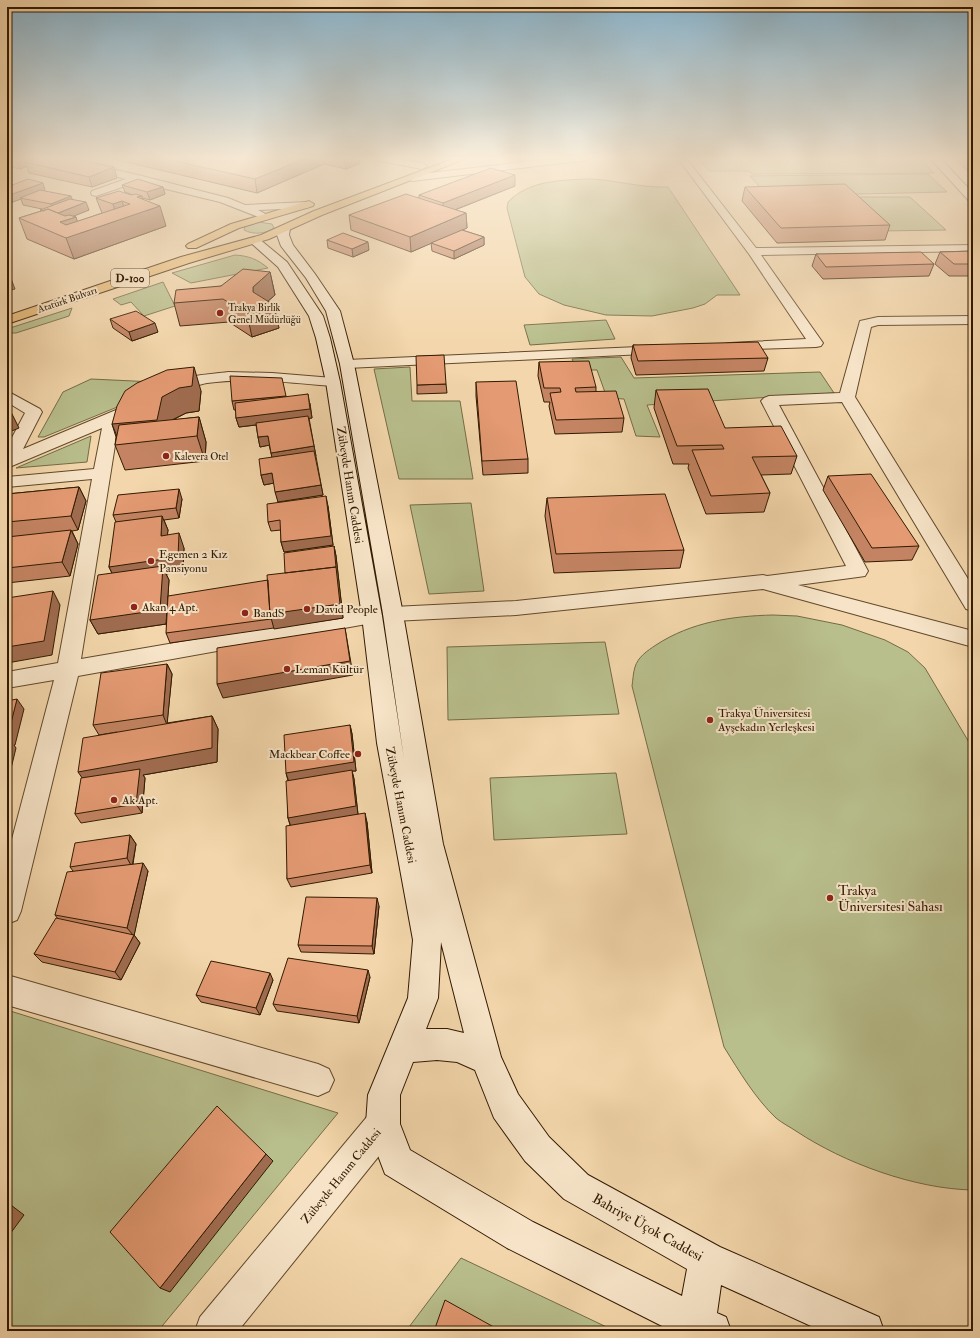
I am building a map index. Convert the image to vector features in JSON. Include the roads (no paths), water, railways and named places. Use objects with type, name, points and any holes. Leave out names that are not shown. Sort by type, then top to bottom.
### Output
[{"type":"main road","name":"Atatürk Bulvarı","points":[[7,310],[159,259],[235,226],[255,219]]},
{"type":"main road","points":[[276,219],[284,222],[284,228]]},
{"type":"main road","name":"Atatürk Bulvarı","points":[[7,320],[172,264],[272,234],[303,219]]},
{"type":"main road","points":[[235,226],[234,234],[241,238],[254,240]]},
{"type":"street","points":[[235,226],[237,219]]},
{"type":"street","points":[[713,348],[816,343],[729,219]]},
{"type":"street","name":"Zübeyde Hanım Caddesi","points":[[284,228],[283,235],[287,246],[333,311],[347,364],[393,614],[430,844],[486,1059]]},
{"type":"street","name":"Zübeyde Hanım Caddesi","points":[[214,1331],[384,1124],[384,1095],[405,1048],[423,998],[427,940],[389,743],[372,616],[333,382],[316,316],[283,265],[254,240]]},
{"type":"street","points":[[753,252],[973,248]]},
{"type":"street","points":[[973,320],[878,321],[865,324],[847,397],[973,604]]},
{"type":"street","points":[[347,364],[673,349]]},
{"type":"street","points":[[161,394],[182,383],[226,377],[265,377],[333,382]]},
{"type":"street","points":[[7,396],[34,412],[7,462]]},
{"type":"street","points":[[393,614],[516,608],[858,571],[769,401],[847,397]]},
{"type":"street","points":[[7,462],[111,419],[133,408]]},
{"type":"street","points":[[7,911],[68,670],[111,419]]},
{"type":"street","points":[[7,482],[101,473]]},
{"type":"street","points":[[764,582],[973,639]]},
{"type":"street","points":[[7,680],[372,616]]},
{"type":"street","points":[[7,990],[318,1080]]},
{"type":"street","points":[[405,1048],[443,1043],[470,1050],[486,1059]]},
{"type":"street","name":"Bahriye Üçok Caddesi","points":[[486,1059],[506,1106],[538,1149],[576,1187],[707,1260],[865,1331]]},
{"type":"street","points":[[384,1124],[397,1162],[520,1235],[701,1328],[707,1260]]},
{"type":"place","name":"Trakya Birlik Genel Müdürlüğü","points":[[220,313]]},
{"type":"place","name":"Kalevera Otel","points":[[166,456]]},
{"type":"place","name":"Egemen 2 Kız Pansiyonu","points":[[151,561]]},
{"type":"place","name":"Akan 4 Apt.","points":[[134,607]]},
{"type":"place","name":"David People","points":[[307,609]]},
{"type":"place","name":"BandS","points":[[245,613]]},
{"type":"place","name":"Leman Kültür","points":[[287,669]]},
{"type":"place","name":"Trakya Üniversitesi Ayşekadın Yerleşkesi","points":[[710,720]]},
{"type":"place","name":"Mackbear Coffee","points":[[358,754]]},
{"type":"place","name":"Ak Apt.","points":[[114,800]]},
{"type":"place","name":"Trakya Üniversitesi Sahası","points":[[830,898]]}]
